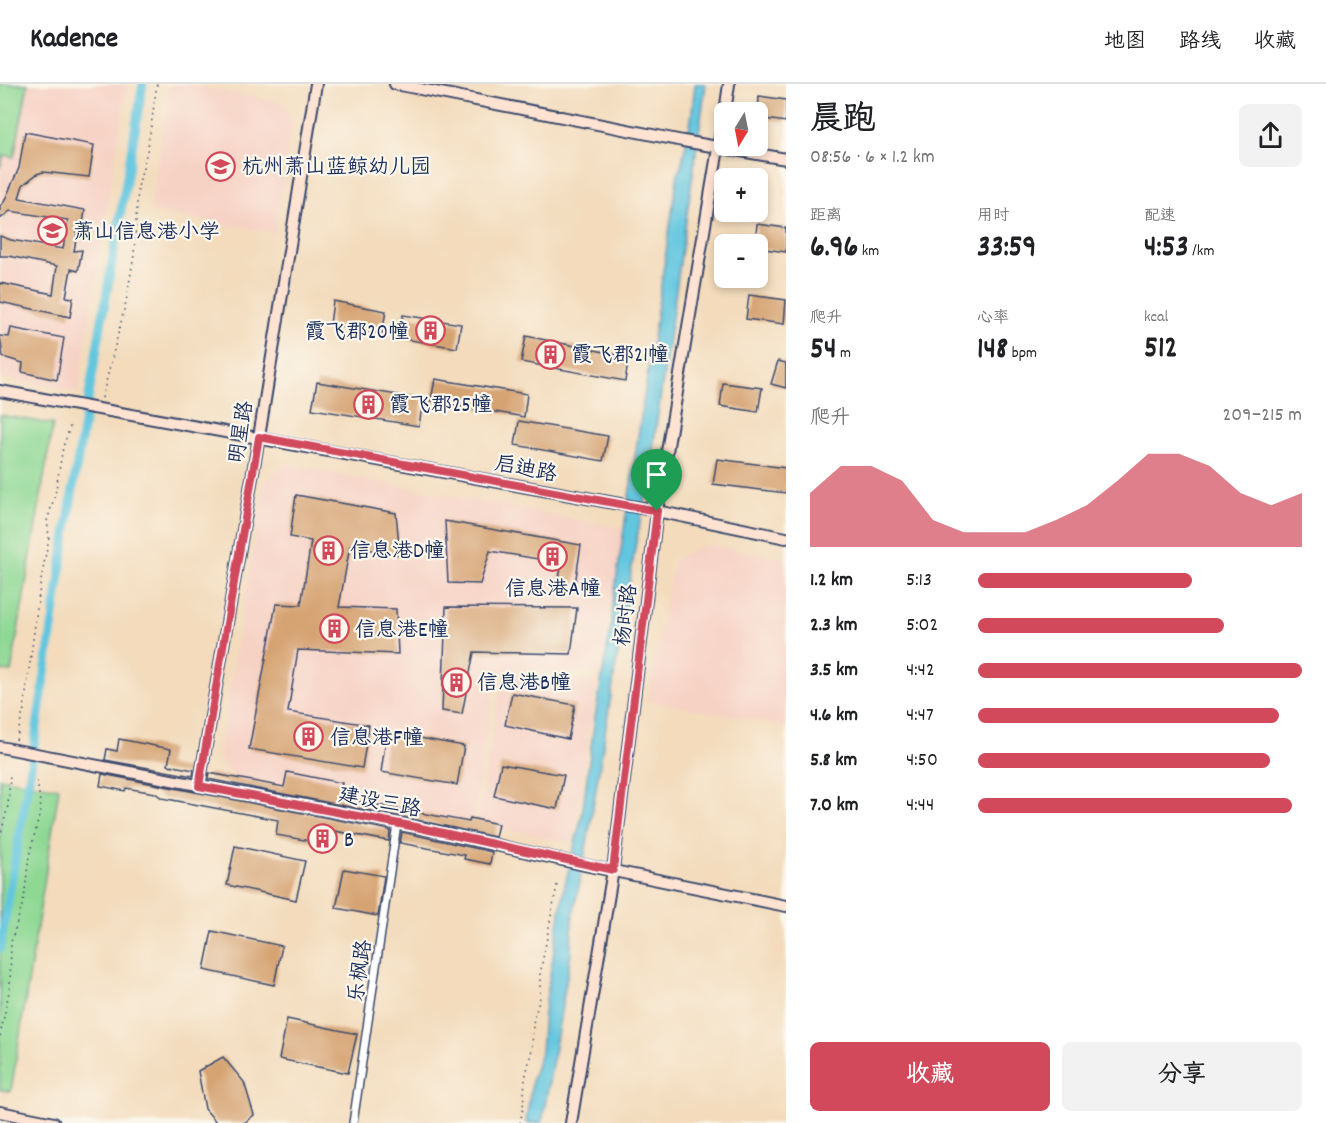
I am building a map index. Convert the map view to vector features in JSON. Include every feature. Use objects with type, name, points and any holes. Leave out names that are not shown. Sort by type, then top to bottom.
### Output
[{"type":"street","name":"明星路","points":[[199,786],[259,437],[316,84]]},
{"type":"street","points":[[395,84],[714,146]]},
{"type":"street","name":"杨时路","points":[[726,102],[729,84]]},
{"type":"street","name":"杨时路","points":[[571,1123],[613,870],[652,510],[717,156]]},
{"type":"street","points":[[768,156],[786,159]]},
{"type":"street","name":"启迪路","points":[[0,391],[259,437],[620,506],[652,510],[786,538]]},
{"type":"street","name":"建设三路","points":[[0,747],[17,746],[43,756],[397,824],[563,861],[786,906]]},
{"type":"street","name":"乐枫路","points":[[353,1123],[397,824]]},
{"type":"street","points":[[0,1112],[54,1123]]},
{"type":"path","points":[[102,398],[126,302],[134,255],[138,187],[148,147],[157,84]]},
{"type":"path","points":[[17,746],[49,537],[47,521],[55,495],[63,447],[71,424]]},
{"type":"path","points":[[0,837],[8,806],[10,775]]},
{"type":"path","points":[[0,1036],[10,987],[11,942],[24,899],[29,856],[41,809],[37,780]]},
{"type":"path","points":[[520,1123],[525,1078],[532,1049],[533,1023],[540,997],[540,974],[557,885]]},
{"type":"shaded area","name":"萧山信息港小学","points":[[0,84],[127,84],[78,392],[0,378]]},
{"type":"shaded area","name":"杭州萧山蓝鲸幼儿园","points":[[170,84],[189,84],[283,103],[292,122],[275,233],[150,211]]},
{"type":"shaded area","points":[[286,464],[622,528],[622,544],[599,673],[510,668],[496,677],[472,825],[235,781],[218,757],[265,480]]},
{"type":"shaded area","points":[[705,544],[786,559],[786,726],[647,700],[674,559]]},
{"type":"shaded area","points":[[514,673],[597,682],[572,842],[477,825],[501,683]]},
{"type":"green space","points":[[0,84],[28,84],[14,157],[4,155],[0,168]]},
{"type":"green space","points":[[0,415],[53,424],[11,672],[0,671]]},
{"type":"green space","points":[[0,778],[59,788],[11,1091],[0,1090]]},
{"type":"water","points":[[695,84],[706,84],[648,482],[572,921],[571,953],[542,1123],[526,1123],[532,1080],[541,1052],[544,1012],[564,889],[582,815],[678,173],[691,120]]},
{"type":"building","points":[[759,96],[786,100],[786,122],[768,119],[768,102],[759,102]]},
{"type":"building","points":[[25,132],[94,145],[89,177],[43,172],[23,185],[19,198],[85,210],[83,224],[79,222],[74,251],[82,250],[78,271],[71,269],[66,297],[73,298],[70,317],[0,302],[0,283],[53,294],[57,266],[0,256],[0,236],[63,249],[68,220],[10,211],[0,219],[0,206],[19,168]]},
{"type":"building","points":[[757,224],[786,228],[786,252],[768,249],[768,234],[756,234]]},
{"type":"building","points":[[749,295],[786,300],[784,324],[746,319]]},
{"type":"building","points":[[333,301],[386,311],[382,334],[330,325]]},
{"type":"building","name":"霞飞郡20幢","points":[[403,315],[461,324],[457,348],[398,338]]},
{"type":"building","points":[[11,328],[64,338],[57,380],[22,372],[23,363],[3,357],[0,336],[9,337]]},
{"type":"building","points":[[526,336],[629,357],[625,381],[521,362]]},
{"type":"building","points":[[778,361],[786,363],[786,388],[771,384]]},
{"type":"building","points":[[435,379],[527,394],[524,417],[431,401]]},
{"type":"building","name":"霞飞郡25幢","points":[[317,382],[423,399],[419,426],[312,409]]},
{"type":"building","points":[[723,383],[762,388],[758,412],[720,406]]},
{"type":"building","points":[[519,421],[608,436],[603,461],[515,445]]},
{"type":"building","points":[[717,459],[786,468],[786,493],[713,484]]},
{"type":"building","points":[[296,495],[396,513],[400,555],[350,546],[339,607],[396,609],[398,654],[298,650],[288,712],[369,725],[362,768],[249,749],[276,604],[301,605],[311,541],[290,537]]},
{"type":"building","name":"信息港A幢","points":[[445,521],[581,545],[574,591],[557,588],[562,563],[490,551],[480,584],[448,583]]},
{"type":"building","name":"信息港B幢","points":[[446,607],[577,608],[571,654],[474,652],[462,714],[442,711]]},
{"type":"building","points":[[512,693],[575,705],[568,739],[505,725]]},
{"type":"building","points":[[387,732],[464,746],[457,785],[381,772]]},
{"type":"building","points":[[119,739],[171,749],[168,765],[194,770],[193,776],[105,760],[107,749],[117,751]]},
{"type":"building","points":[[501,764],[564,775],[557,809],[494,796]]},
{"type":"building","points":[[287,772],[342,783],[339,798],[469,822],[470,818],[498,824],[495,837],[208,779],[209,773],[284,787]]},
{"type":"building","points":[[102,774],[390,830],[389,841],[334,831],[332,845],[276,835],[278,820],[162,798],[155,793],[126,788],[125,791],[100,786]]},
{"type":"building","points":[[402,832],[492,852],[490,864],[464,859],[465,855],[400,843]]},
{"type":"building","points":[[235,846],[305,861],[296,900],[227,885]]},
{"type":"building","points":[[344,869],[384,876],[378,916],[336,908]]},
{"type":"building","points":[[212,931],[282,946],[274,985],[204,970]]},
{"type":"building","points":[[287,1019],[357,1034],[348,1073],[279,1059]]},
{"type":"building","points":[[223,1057],[244,1082],[254,1115],[244,1123],[217,1123],[205,1109],[198,1071]]},
{"type":"waterway","points":[[0,948],[32,760],[75,475],[143,84]]},
{"type":"place","name":"杭州萧山蓝鲸幼儿园","points":[[221,166]]},
{"type":"place","name":"萧山信息港小学","points":[[52,231]]},
{"type":"place","name":"霞飞郡20幢","points":[[430,331]]},
{"type":"place","name":"霞飞郡21幢","points":[[550,354]]},
{"type":"place","name":"霞飞郡25幢","points":[[368,404]]},
{"type":"place","name":"信息港D幢","points":[[329,550]]},
{"type":"place","name":"信息港A幢","points":[[553,557]]},
{"type":"place","name":"信息港E幢","points":[[334,629]]},
{"type":"place","name":"信息港B幢","points":[[456,682]]},
{"type":"place","name":"信息港F幢","points":[[309,737]]},
{"type":"place","name":"B","points":[[323,839]]},
{"type":"route","points":[[259,437],[620,506],[657,511],[613,870],[416,827],[199,786],[259,437]]}]
